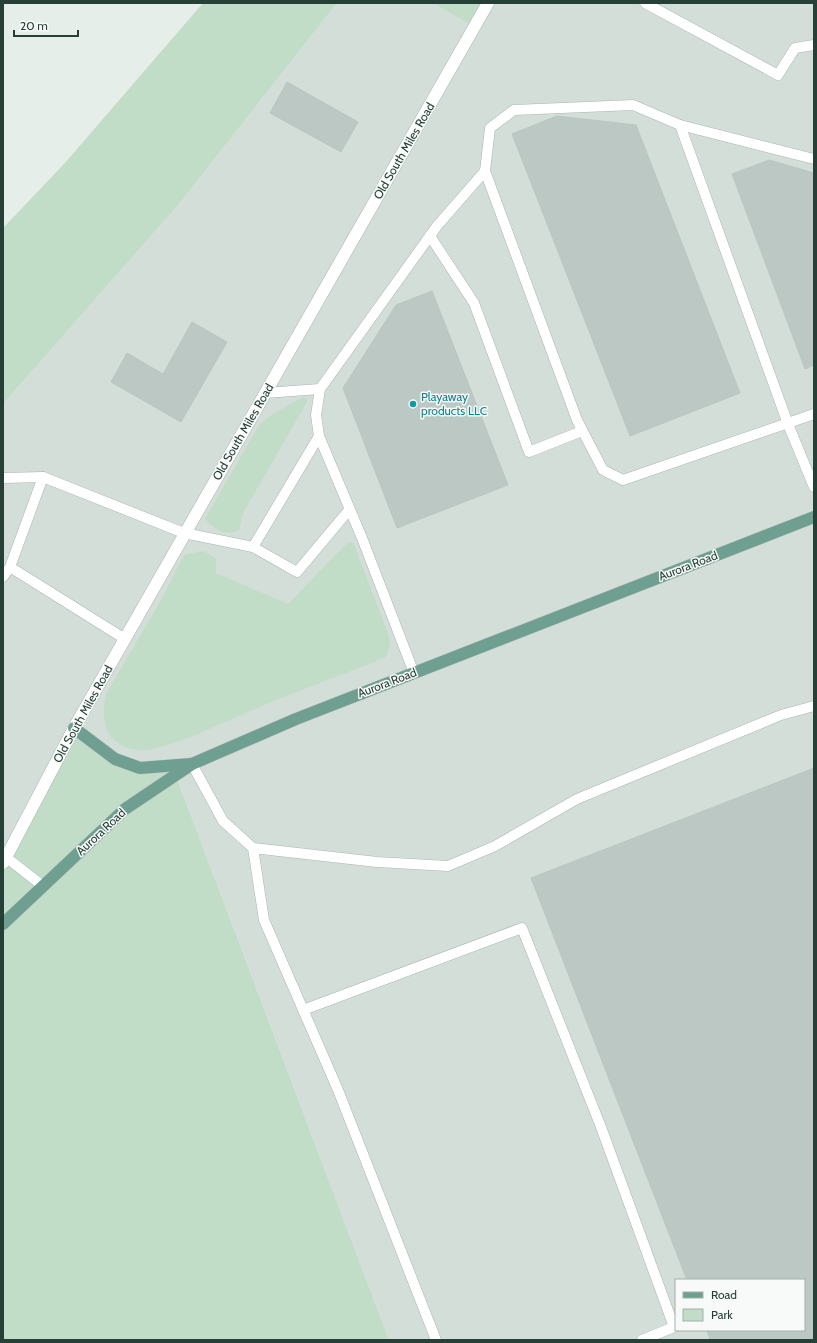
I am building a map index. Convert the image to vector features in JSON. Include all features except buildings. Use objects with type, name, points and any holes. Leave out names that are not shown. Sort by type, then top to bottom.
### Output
[{"type":"main road","name":"Aurora Road","points":[[3,924],[125,809],[192,764],[296,719],[814,517]]},
{"type":"main road","points":[[74,728],[115,759],[140,768],[192,764]]},
{"type":"street","name":"Old South Miles Road","points":[[4,858],[74,728],[184,533],[488,3]]},
{"type":"lane","points":[[645,3],[778,75],[795,48],[814,45]]},
{"type":"lane","points":[[814,159],[680,125],[633,105],[514,110],[490,128],[485,171],[582,431],[603,470],[623,480],[814,414]]},
{"type":"lane","points":[[680,125],[788,424],[814,487]]},
{"type":"lane","points":[[414,673],[362,538],[319,436],[316,416],[320,389],[430,236],[485,171]]},
{"type":"lane","points":[[430,236],[474,303],[529,452],[582,431]]},
{"type":"lane","points":[[266,392],[320,389]]},
{"type":"lane","points":[[253,547],[319,436]]},
{"type":"lane","points":[[3,478],[43,477],[184,533],[253,547],[297,572],[349,510]]},
{"type":"lane","points":[[3,576],[10,567],[43,477]]},
{"type":"lane","points":[[10,567],[125,639]]},
{"type":"lane","points":[[192,764],[223,821],[253,848],[377,862],[448,866],[494,846],[577,799],[781,714],[814,706]]},
{"type":"lane","points":[[253,848],[264,920],[338,1090],[436,1340]]},
{"type":"lane","points":[[4,858],[43,886]]},
{"type":"lane","points":[[303,1010],[522,928],[601,1126],[674,1327],[642,1340]]},
{"type":"shaded area","points":[[337,3],[433,3],[474,27],[488,3],[814,3],[814,1340],[389,1340],[176,775],[3,924],[3,404],[179,204]]},
{"type":"green space","points":[[203,3],[337,3],[179,204],[3,404],[3,228],[64,164]]},
{"type":"green space","points":[[433,3],[488,3],[474,27]]},
{"type":"green space","points":[[303,397],[307,399],[307,402],[243,513],[239,530],[229,533],[216,529],[205,519],[259,425],[271,415]]},
{"type":"green space","points":[[353,542],[389,636],[390,645],[386,657],[262,706],[194,736],[159,747],[140,750],[129,748],[113,739],[108,732],[105,723],[104,704],[106,694],[161,600],[184,555],[204,551],[216,559],[216,573],[288,604],[347,543]]},
{"type":"green space","points":[[74,728],[140,768],[172,765],[389,1340],[3,1340],[3,863]]},
{"type":"place","name":"Playaway products LLC","points":[[413,404]]}]
